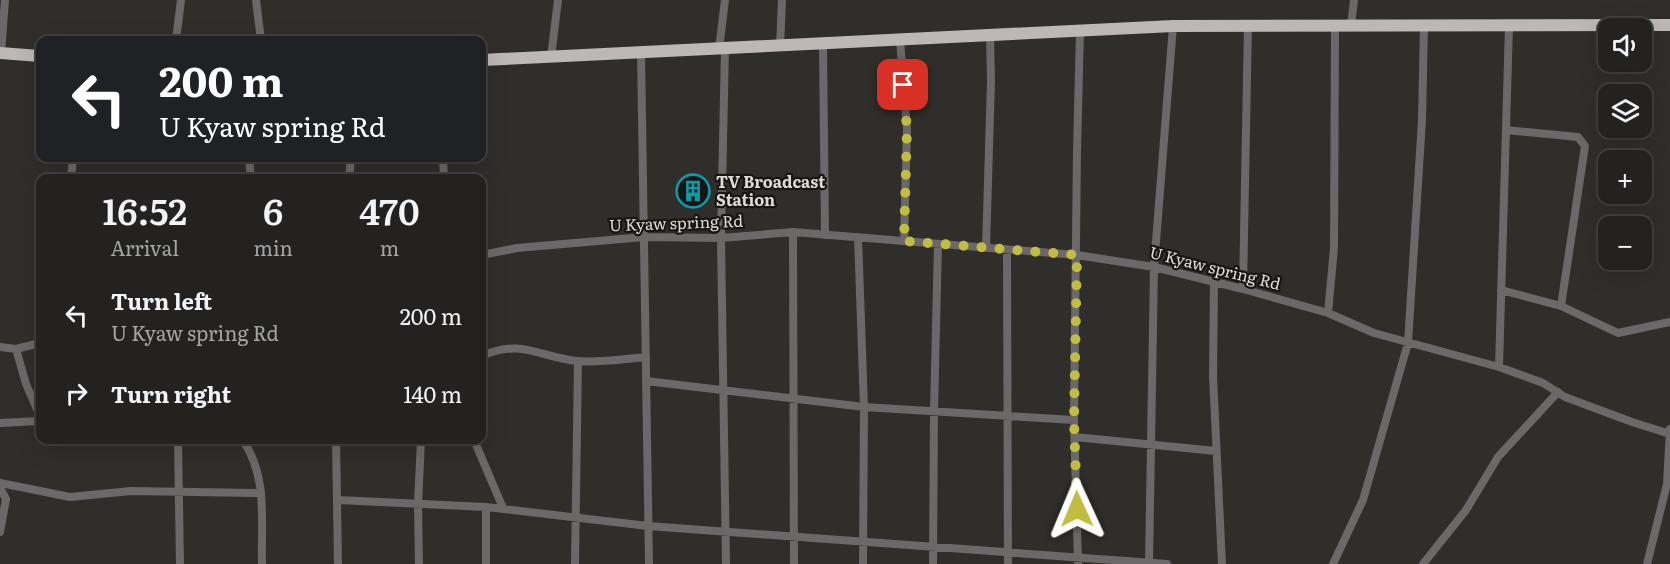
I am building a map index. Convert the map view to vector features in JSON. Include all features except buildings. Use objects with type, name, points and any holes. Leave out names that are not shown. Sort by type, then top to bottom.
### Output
[{"type":"highway","points":[[486,60],[1173,26],[1670,25]]},
{"type":"highway","points":[[1,53],[36,56]]},
{"type":"street","points":[[1,53],[5,0]]},
{"type":"street","points":[[176,36],[181,0]]},
{"type":"street","points":[[256,0],[260,36]]},
{"type":"street","points":[[551,57],[558,0]]},
{"type":"street","points":[[725,0],[722,49],[721,238],[726,564]]},
{"type":"street","points":[[780,46],[782,0]]},
{"type":"street","points":[[1351,25],[1354,0]]},
{"type":"street","points":[[1244,289],[1248,25]]},
{"type":"street","points":[[1328,314],[1334,248],[1335,25]]},
{"type":"street","points":[[1149,563],[1154,267],[1173,26]]},
{"type":"street","points":[[1334,564],[1363,500],[1408,343],[1422,120],[1424,26]]},
{"type":"street","points":[[1499,367],[1509,26]]},
{"type":"street","points":[[1078,560],[1074,420],[1080,31]]},
{"type":"street","points":[[986,248],[992,81],[990,35]]},
{"type":"street","points":[[900,40],[907,129],[904,241]]},
{"type":"street","points":[[823,44],[825,235]]},
{"type":"street","points":[[641,52],[649,564]]},
{"type":"street","points":[[1506,130],[1578,137],[1585,146],[1561,306]]},
{"type":"street","points":[[793,232],[794,564]]},
{"type":"street","name":"U Kyaw spring Rd","points":[[486,254],[517,248],[644,237],[721,238],[793,232],[1077,255],[1154,267],[1244,289],[1328,314],[1374,333],[1499,367],[1543,383],[1558,392],[1632,422],[1670,434]]},
{"type":"street","points":[[858,237],[864,407],[863,564]]},
{"type":"street","points":[[933,564],[938,244]]},
{"type":"street","points":[[1007,250],[1008,564]]},
{"type":"street","points":[[1215,282],[1213,376],[1222,564]]},
{"type":"street","points":[[1501,290],[1561,306],[1618,333],[1670,322]]},
{"type":"street","points":[[0,346],[16,349],[36,344]]},
{"type":"street","points":[[486,354],[501,348],[516,348],[532,349],[578,361],[646,357]]},
{"type":"street","points":[[16,349],[26,384],[36,407]]},
{"type":"street","points":[[574,564],[578,361]]},
{"type":"street","points":[[646,381],[864,407],[1074,420]]},
{"type":"street","points":[[1423,564],[1466,510],[1498,457],[1558,392]]},
{"type":"street","points":[[0,423],[36,421]]},
{"type":"street","points":[[1647,564],[1666,484],[1670,429]]},
{"type":"street","points":[[1075,437],[1216,451]]},
{"type":"street","points":[[178,444],[180,564]]},
{"type":"street","points":[[245,444],[258,467],[261,493],[262,564]]},
{"type":"street","points":[[336,444],[338,564]]},
{"type":"street","points":[[419,564],[418,504],[422,444]]},
{"type":"street","points":[[476,444],[503,508]]},
{"type":"street","points":[[0,486],[70,497],[130,491],[261,493]]},
{"type":"street","points":[[0,486],[6,499],[0,532]]},
{"type":"street","points":[[338,500],[503,508],[648,526],[1007,551],[1078,560],[1167,564]]},
{"type":"street","points":[[486,507],[486,564]]},
{"type":"place","name":"TV Broadcast Station","points":[[693,191]]},
{"type":"route","points":[[903,85],[907,129],[904,241],[1077,255],[1074,420],[1077,509]]}]
